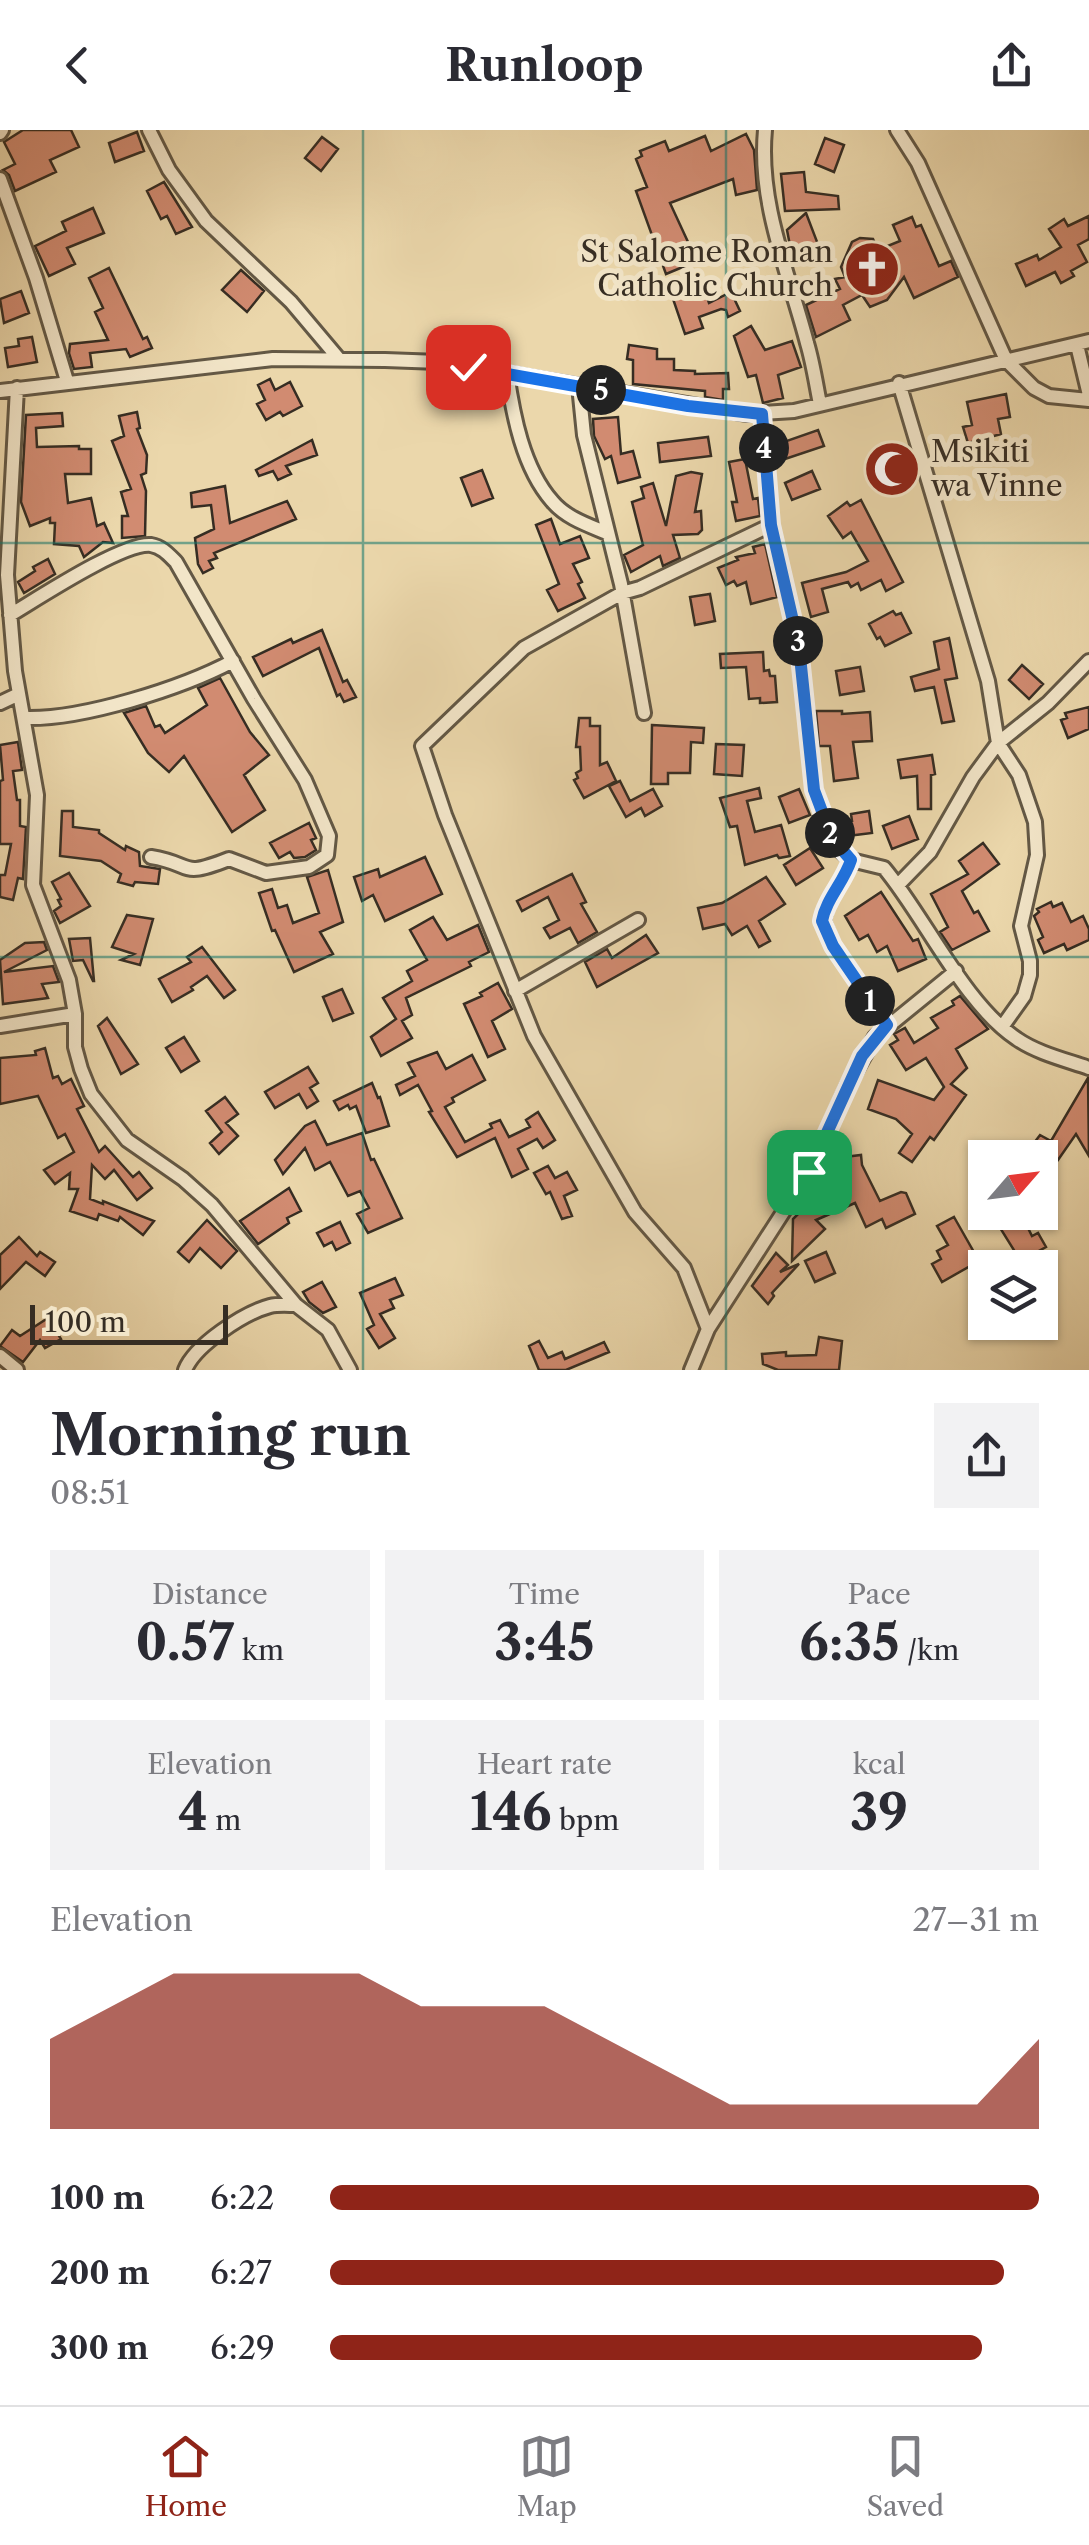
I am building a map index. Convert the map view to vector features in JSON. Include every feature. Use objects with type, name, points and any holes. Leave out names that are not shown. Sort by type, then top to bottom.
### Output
[{"type":"street","points":[[149,130],[170,170],[206,221],[291,302],[339,359]]},
{"type":"street","points":[[765,130],[767,184],[779,250],[808,345],[820,404]]},
{"type":"street","points":[[0,391],[273,358],[439,362],[688,406],[762,414],[820,404],[899,383],[1006,360],[1083,343],[1089,397],[1049,396],[1034,388],[1006,360],[918,163],[898,130]]},
{"type":"street","points":[[0,178],[67,381]]},
{"type":"street","points":[[507,374],[518,430],[552,501],[580,522],[607,533]]},
{"type":"street","points":[[899,383],[988,681],[998,742],[1028,796],[1037,848],[1021,926],[1030,961],[1028,984],[1002,1027]]},
{"type":"street","points":[[579,386],[584,435],[622,593],[644,712]]},
{"type":"street","points":[[17,388],[4,572],[36,794],[33,885],[65,969],[81,1069],[91,1094],[127,1140],[212,1204],[296,1305],[328,1330],[350,1370]]},
{"type":"street","points":[[762,414],[771,525],[799,647],[814,790],[832,838],[851,860],[884,868],[956,971],[1002,1027],[1018,1041],[1089,1068]]},
{"type":"street","points":[[708,1329],[684,1268],[635,1212],[534,1036],[444,815],[422,746],[524,648],[622,593],[771,525]]},
{"type":"street","points":[[10,615],[126,549],[152,545],[164,550],[176,562],[305,780],[329,836],[327,854],[309,866],[266,873],[229,859],[193,871],[151,857]]},
{"type":"street","points":[[24,718],[87,711],[183,684],[233,661]]},
{"type":"street","points":[[898,884],[930,852],[998,742],[1048,703],[1089,661]]},
{"type":"street","points":[[0,702],[19,694]]},
{"type":"street","points":[[851,860],[822,921],[833,946],[887,1025]]},
{"type":"street","points":[[515,991],[638,920]]},
{"type":"street","points":[[691,1370],[708,1329],[809,1172],[862,1056],[887,1025],[956,971]]},
{"type":"street","points":[[0,1026],[75,1014]]},
{"type":"street","points":[[184,1370],[200,1348],[217,1335],[271,1306],[296,1305]]},
{"type":"street","points":[[0,1356],[17,1370]]},
{"type":"building","points":[[23,130],[71,130],[79,147],[50,160],[56,172],[15,191],[3,170],[15,164],[4,142]]},
{"type":"building","points":[[137,132],[144,151],[115,162],[109,143]]},
{"type":"building","points":[[746,134],[754,150],[757,190],[736,195],[733,179],[670,203],[688,242],[682,245],[690,264],[666,274],[636,191],[647,187],[636,159],[642,156],[640,151],[665,141],[669,151],[705,136],[711,151]]},
{"type":"building","points":[[322,137],[338,149],[321,171],[305,158]]},
{"type":"building","points":[[825,138],[844,145],[834,172],[815,164]]},
{"type":"building","points":[[804,172],[806,192],[838,196],[839,209],[785,211],[781,174]]},
{"type":"building","points":[[164,182],[192,227],[176,234],[167,216],[161,219],[147,191]]},
{"type":"building","points":[[93,208],[104,233],[67,248],[75,264],[49,276],[35,246],[66,231],[62,222]]},
{"type":"building","points":[[806,213],[819,247],[813,255],[792,256],[787,230]]},
{"type":"building","points":[[1089,216],[1089,239],[1078,245],[1087,262],[1071,271],[1074,276],[1061,283],[1055,272],[1026,286],[1016,264],[1037,255],[1039,260],[1061,247],[1049,229],[1064,219],[1068,226]]},
{"type":"building","points":[[912,217],[916,227],[921,225],[939,266],[951,261],[958,277],[914,298],[904,277],[887,300],[870,307],[862,295],[843,305],[850,320],[816,337],[806,305],[840,289],[835,279],[845,277],[841,267],[852,242],[873,239],[878,250],[900,241],[893,225]]},
{"type":"building","points":[[109,268],[143,339],[147,337],[152,348],[130,357],[126,349],[90,353],[92,367],[74,369],[70,344],[108,340],[95,312],[103,308],[89,278]]},
{"type":"building","points":[[241,270],[264,291],[247,312],[222,290]]},
{"type":"building","points":[[692,288],[695,295],[705,291],[709,303],[731,292],[740,311],[728,317],[726,310],[721,309],[699,317],[703,328],[685,334],[672,296]]},
{"type":"building","points":[[21,291],[29,313],[4,323],[0,299]]},
{"type":"building","points":[[751,326],[765,350],[792,341],[801,367],[778,375],[783,398],[763,403],[756,375],[748,377],[734,336]]},
{"type":"building","points":[[32,337],[37,362],[8,367],[5,348],[19,346],[18,339]]},
{"type":"building","points":[[629,345],[657,349],[657,359],[674,359],[674,370],[728,373],[729,389],[723,389],[723,400],[705,397],[705,391],[633,384],[633,360],[627,359]]},
{"type":"building","points":[[270,379],[275,390],[290,382],[302,406],[266,420],[257,404],[265,400],[258,385]]},
{"type":"building","points":[[1006,394],[1010,417],[998,419],[1001,434],[968,443],[963,427],[972,425],[967,402]]},
{"type":"building","points":[[137,412],[137,429],[147,455],[146,473],[141,475],[146,491],[145,536],[122,538],[122,516],[128,516],[121,492],[131,489],[112,441],[124,436],[119,416]]},
{"type":"building","points":[[62,413],[63,426],[36,428],[37,447],[91,449],[91,474],[65,474],[68,503],[91,498],[97,526],[104,523],[113,543],[103,542],[84,557],[79,546],[54,544],[55,523],[50,523],[50,518],[30,526],[21,502],[26,415]]},
{"type":"building","points":[[618,417],[621,454],[633,451],[640,477],[618,483],[611,456],[605,459],[594,436],[593,419]]},
{"type":"building","points":[[818,430],[824,446],[776,462],[775,445]]},
{"type":"building","points":[[708,437],[711,456],[660,462],[658,443]]},
{"type":"building","points":[[312,440],[317,455],[286,466],[291,474],[278,480],[273,471],[259,476],[256,470]]},
{"type":"building","points":[[902,453],[910,470],[879,484],[871,467]]},
{"type":"building","points":[[745,459],[760,516],[736,521],[732,502],[737,502],[729,462]]},
{"type":"building","points":[[482,470],[493,498],[472,506],[461,478]]},
{"type":"building","points":[[812,471],[820,489],[792,500],[785,483]]},
{"type":"building","points":[[702,474],[695,512],[701,511],[702,530],[698,534],[673,535],[680,558],[663,566],[660,556],[631,572],[624,555],[643,545],[632,502],[644,498],[641,487],[653,483],[666,526],[676,476]]},
{"type":"building","points":[[225,486],[230,523],[287,501],[296,519],[214,553],[217,558],[209,561],[213,568],[203,573],[195,538],[214,529],[211,505],[192,507],[191,493]]},
{"type":"building","points":[[861,500],[903,582],[886,591],[881,580],[861,590],[858,583],[851,587],[848,582],[822,589],[828,612],[811,617],[802,583],[846,572],[868,561],[851,532],[843,538],[828,516],[847,502],[850,506]]},
{"type":"building","points":[[551,519],[560,544],[580,536],[589,558],[573,564],[585,598],[558,611],[547,590],[559,584],[536,525]]},
{"type":"building","points":[[765,544],[777,597],[751,604],[746,582],[726,585],[718,568],[738,560],[736,557],[755,553],[753,547]]},
{"type":"building","points":[[48,559],[55,574],[24,593],[18,582]]},
{"type":"building","points":[[710,594],[715,621],[695,625],[690,597]]},
{"type":"building","points":[[893,611],[896,615],[901,613],[911,633],[885,646],[869,624]]},
{"type":"building","points":[[322,630],[343,682],[347,680],[356,697],[344,702],[340,694],[337,696],[319,648],[263,676],[253,657]]},
{"type":"building","points":[[949,638],[957,678],[945,680],[954,721],[942,723],[934,687],[915,691],[911,677],[939,669],[934,642]]},
{"type":"building","points":[[763,652],[764,671],[775,676],[777,702],[749,699],[746,667],[721,668],[720,654]]},
{"type":"building","points":[[1022,665],[1043,684],[1029,699],[1009,680]]},
{"type":"building","points":[[860,667],[864,691],[840,695],[836,671]]},
{"type":"building","points":[[220,678],[250,732],[269,755],[244,775],[265,810],[232,832],[184,756],[169,772],[148,753],[124,713],[146,706],[155,727],[160,725],[165,733],[207,705],[198,688]]},
{"type":"building","points":[[1089,707],[1089,729],[1068,738],[1061,720],[1067,718],[1065,713]]},
{"type":"building","points":[[816,711],[870,712],[872,741],[853,742],[858,778],[834,781],[830,746],[819,746]]},
{"type":"building","points":[[579,718],[590,718],[590,726],[600,726],[600,765],[607,762],[616,781],[584,798],[574,780],[581,770],[580,747],[576,747]]},
{"type":"building","points":[[652,725],[704,728],[703,743],[691,742],[690,773],[668,773],[668,784],[651,784]]},
{"type":"building","points":[[18,742],[22,770],[13,771],[20,800],[20,826],[26,827],[23,879],[18,878],[13,900],[0,897],[0,875],[5,875],[11,844],[0,844],[0,745]]},
{"type":"building","points":[[716,744],[744,745],[742,776],[714,774]]},
{"type":"building","points":[[932,755],[935,774],[931,775],[931,809],[918,809],[917,776],[901,778],[898,760]]},
{"type":"building","points":[[620,781],[630,801],[653,789],[662,806],[645,816],[641,808],[626,817],[609,786]]},
{"type":"building","points":[[759,788],[761,798],[747,801],[755,832],[781,825],[790,856],[777,855],[745,865],[737,826],[730,827],[720,798]]},
{"type":"building","points":[[799,789],[810,815],[789,823],[779,797]]},
{"type":"building","points":[[62,811],[73,811],[73,827],[99,830],[125,850],[126,846],[139,852],[140,866],[160,869],[158,884],[135,882],[133,886],[118,882],[121,874],[101,861],[60,856]]},
{"type":"building","points":[[869,811],[872,833],[847,836],[845,822],[852,821],[851,814]]},
{"type":"building","points":[[909,816],[918,839],[892,849],[883,826]]},
{"type":"building","points":[[309,823],[316,838],[311,840],[316,850],[305,857],[294,858],[290,852],[279,858],[270,843]]},
{"type":"building","points":[[983,843],[999,864],[962,891],[989,931],[952,950],[940,932],[948,927],[931,894],[968,874],[959,861]]},
{"type":"building","points":[[810,848],[823,868],[796,885],[784,865]]},
{"type":"building","points":[[425,857],[442,894],[385,921],[373,895],[362,901],[354,877],[378,869],[380,877]]},
{"type":"building","points":[[328,870],[343,922],[320,932],[333,954],[294,972],[275,930],[272,931],[259,893],[272,889],[278,908],[287,905],[293,923],[319,913],[307,877]]},
{"type":"building","points":[[69,873],[90,906],[60,923],[54,911],[61,906],[61,899],[52,882]]},
{"type":"building","points":[[572,874],[586,902],[581,904],[597,932],[578,943],[570,928],[550,938],[544,928],[559,920],[548,897],[522,911],[517,901]]},
{"type":"building","points":[[766,877],[785,904],[759,921],[770,941],[759,947],[747,926],[732,935],[725,924],[703,929],[698,908],[722,903]]},
{"type":"building","points":[[881,892],[913,941],[918,939],[926,959],[898,971],[887,946],[877,952],[868,935],[859,940],[845,916]]},
{"type":"building","points":[[1051,902],[1053,907],[1062,903],[1071,922],[1083,916],[1089,940],[1067,950],[1064,944],[1044,953],[1038,940],[1043,937],[1034,916],[1039,912],[1037,909]]},
{"type":"building","points":[[127,915],[153,919],[140,965],[121,960],[134,954],[112,947]]},
{"type":"building","points":[[433,917],[447,940],[478,925],[489,952],[469,962],[471,966],[406,998],[412,1015],[402,1021],[412,1038],[381,1056],[371,1037],[396,1019],[383,998],[412,981],[407,971],[427,960],[410,930]]},
{"type":"building","points":[[646,935],[658,953],[597,987],[585,962],[607,949],[612,958]]},
{"type":"building","points":[[90,938],[94,981],[83,960],[73,961],[69,939]]},
{"type":"building","points":[[44,942],[47,950],[4,972],[53,966],[59,982],[42,984],[48,998],[3,1004],[0,960],[25,943]]},
{"type":"building","points":[[202,947],[235,990],[224,998],[207,976],[172,1002],[159,979],[191,962],[187,957]]},
{"type":"building","points":[[498,983],[512,1009],[492,1021],[505,1049],[488,1057],[464,1004]]},
{"type":"building","points":[[342,989],[353,1013],[333,1021],[323,997]]},
{"type":"building","points":[[960,996],[988,1029],[956,1049],[967,1068],[951,1084],[966,1095],[934,1140],[930,1137],[912,1162],[899,1153],[912,1134],[896,1119],[868,1109],[878,1080],[934,1100],[944,1087],[926,1058],[906,1070],[890,1045],[898,1040],[894,1034],[905,1028],[914,1043],[938,1028],[931,1018],[954,1005],[952,1001]]},
{"type":"building","points":[[107,1018],[138,1064],[121,1074],[98,1026]]},
{"type":"building","points":[[184,1037],[199,1061],[181,1072],[166,1048]]},
{"type":"building","points":[[45,1048],[53,1078],[58,1076],[62,1084],[71,1079],[84,1106],[77,1109],[99,1152],[105,1146],[133,1177],[139,1172],[152,1188],[137,1200],[114,1170],[105,1179],[92,1165],[90,1199],[154,1221],[143,1235],[120,1217],[118,1221],[99,1214],[97,1220],[70,1211],[78,1189],[69,1189],[70,1173],[55,1184],[44,1170],[74,1152],[65,1134],[58,1138],[38,1096],[0,1104],[0,1058],[36,1055],[35,1051]]},
{"type":"building","points":[[437,1052],[446,1069],[472,1055],[485,1080],[452,1098],[454,1102],[445,1107],[465,1142],[500,1120],[509,1137],[530,1127],[526,1120],[538,1112],[555,1140],[543,1148],[537,1139],[518,1149],[528,1169],[512,1177],[495,1138],[457,1157],[429,1112],[432,1111],[418,1085],[400,1095],[396,1085],[415,1076],[408,1063]]},
{"type":"building","points":[[308,1067],[318,1083],[310,1088],[318,1101],[307,1108],[299,1094],[275,1108],[265,1092]]},
{"type":"building","points":[[1088,1078],[1089,1156],[1076,1134],[1058,1160],[1058,1140],[1052,1140]]},
{"type":"building","points":[[372,1083],[389,1126],[366,1133],[356,1106],[339,1110],[334,1101]]},
{"type":"building","points":[[225,1097],[238,1114],[226,1123],[238,1136],[219,1154],[210,1143],[222,1132],[206,1111]]},
{"type":"building","points":[[315,1121],[327,1145],[362,1133],[371,1160],[374,1159],[402,1218],[368,1233],[357,1214],[369,1208],[360,1191],[348,1196],[330,1162],[315,1170],[305,1148],[283,1174],[275,1160],[305,1126]]},
{"type":"building","points":[[861,1155],[880,1201],[906,1193],[915,1214],[886,1228],[882,1219],[866,1227],[855,1203],[816,1220],[825,1229],[792,1261],[793,1219],[821,1194],[845,1183],[836,1158]]},
{"type":"building","points":[[548,1166],[555,1178],[567,1172],[577,1190],[564,1196],[572,1216],[562,1219],[550,1192],[546,1194],[534,1173]]},
{"type":"building","points":[[289,1188],[301,1211],[258,1244],[240,1221]]},
{"type":"building","points":[[954,1217],[973,1250],[968,1250],[968,1267],[942,1282],[932,1264],[941,1259],[937,1251],[948,1245],[937,1226]]},
{"type":"building","points":[[207,1220],[237,1251],[221,1268],[200,1248],[189,1262],[178,1252]]},
{"type":"building","points":[[340,1222],[350,1243],[336,1250],[332,1242],[324,1246],[317,1233]]},
{"type":"building","points":[[1001,1230],[1029,1230],[1032,1236],[1038,1233],[1046,1247],[1041,1250],[1014,1250]]},
{"type":"building","points":[[19,1237],[37,1256],[40,1252],[55,1262],[45,1276],[26,1262],[0,1289],[0,1255]]},
{"type":"building","points":[[826,1252],[835,1273],[815,1282],[805,1261]]},
{"type":"building","points":[[776,1253],[788,1265],[780,1272],[799,1264],[772,1293],[768,1304],[752,1286]]},
{"type":"building","points":[[395,1278],[403,1295],[390,1300],[394,1308],[380,1314],[395,1338],[379,1348],[367,1329],[374,1325],[360,1293]]},
{"type":"building","points":[[322,1282],[336,1307],[323,1313],[303,1292]]},
{"type":"building","points":[[48,1318],[61,1339],[45,1348],[40,1340],[23,1362],[0,1346],[12,1330],[20,1336]]},
{"type":"building","points":[[819,1337],[842,1341],[839,1370],[778,1370],[763,1364],[762,1354],[816,1355]]},
{"type":"building","points":[[539,1341],[548,1358],[562,1352],[565,1359],[604,1342],[609,1352],[566,1370],[539,1370],[529,1346]]},
{"type":"place","name":"St Salome Roman Catholic Church","points":[[872,269]]},
{"type":"place","name":"Msikiti wa Vinne","points":[[892,469]]},
{"type":"route","points":[[468,367],[688,406],[762,414],[771,525],[799,647],[814,790],[832,838],[851,860],[822,921],[833,946],[887,1025],[862,1056],[809,1172]]}]
